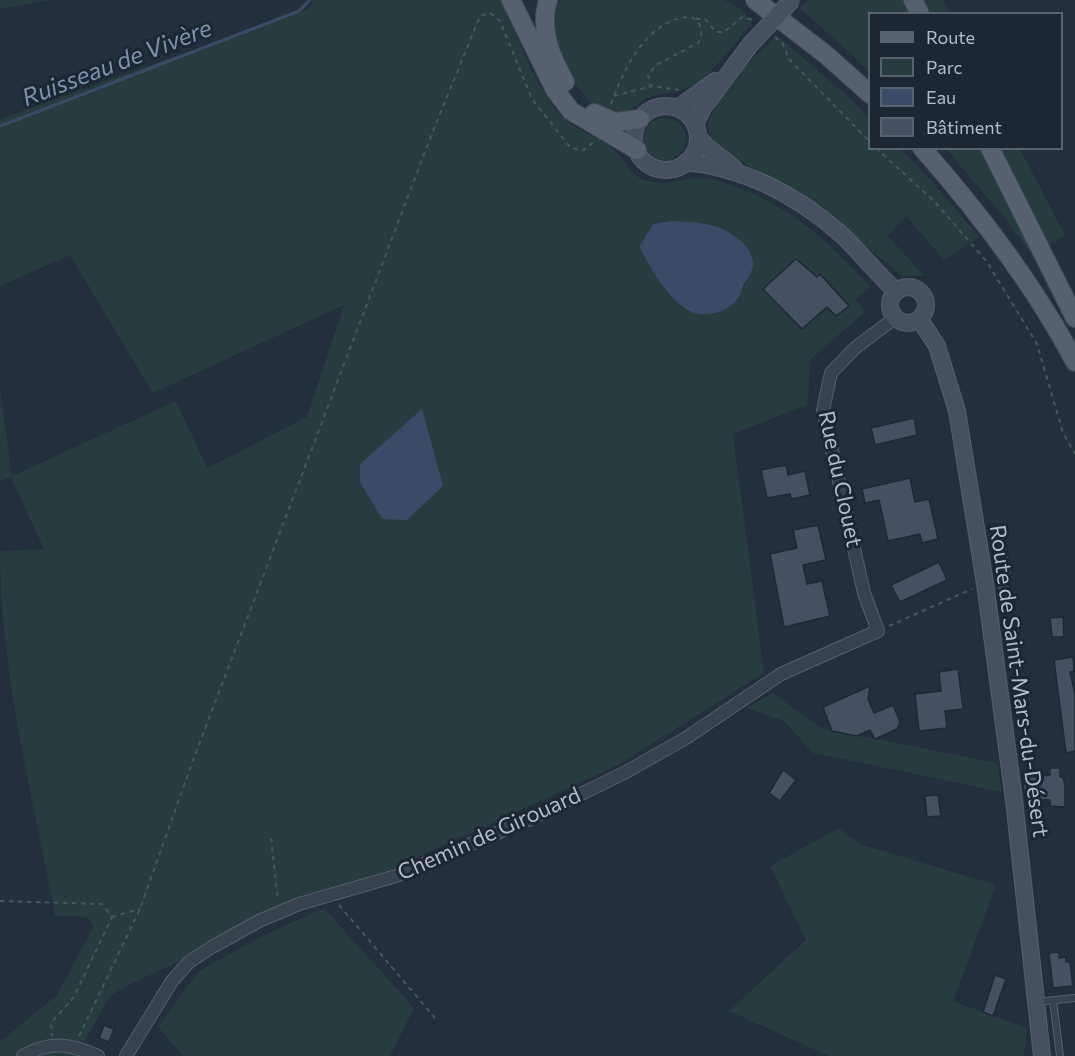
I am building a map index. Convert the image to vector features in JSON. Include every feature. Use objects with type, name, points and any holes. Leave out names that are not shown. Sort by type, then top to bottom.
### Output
[{"type":"main road","points":[[511,0],[555,90],[571,111],[637,150],[642,158],[658,168],[678,167],[693,155],[703,108],[750,45],[792,0]]},
{"type":"main road","points":[[548,0],[544,30],[550,50],[558,70],[579,102],[595,114],[615,122],[640,119]]},
{"type":"main road","points":[[742,0],[868,93]]},
{"type":"main road","points":[[755,0],[774,25]]},
{"type":"main road","points":[[772,0],[868,78]]},
{"type":"main road","points":[[637,150],[636,129],[640,119],[654,108],[682,101],[730,70]]},
{"type":"main road","points":[[682,101],[697,130],[731,166],[774,187],[842,235],[896,291]]},
{"type":"main road","points":[[924,150],[1004,249],[1037,297],[1075,362]]},
{"type":"main road","points":[[939,150],[1004,230],[1075,340]]},
{"type":"main road","points":[[991,150],[1075,318]]},
{"type":"main road","points":[[686,162],[748,176]]},
{"type":"main road","points":[[913,288],[922,294],[926,310],[920,320],[909,324],[895,318],[890,308],[896,291],[913,288]]},
{"type":"main road","name":"Route de Saint-Mars-du-Désert","points":[[920,320],[937,346],[957,411],[986,583],[1014,800],[1042,1056]]},
{"type":"street","name":"Rue du Clouet","points":[[878,631],[864,593],[824,410],[825,391],[831,373],[855,348],[895,318]]},
{"type":"street","name":"Chemin de Girouard","points":[[126,1056],[172,981],[189,962],[231,936],[279,913],[396,876],[530,819],[626,772],[686,738],[781,674],[878,631]]},
{"type":"street","points":[[23,1056],[53,1044],[76,1047],[98,1056]]},
{"type":"lane","points":[[1036,1002],[1075,998]]},
{"type":"lane","points":[[1053,1000],[1060,1056]]},
{"type":"path","points":[[76,1047],[95,999],[140,909],[192,763],[480,16],[486,13],[494,15],[500,21],[527,89],[549,122],[576,151],[588,149],[594,142]]},
{"type":"path","points":[[610,106],[628,63],[642,43],[677,20],[687,17],[696,20],[705,19],[716,32],[724,32],[742,17],[751,18],[759,24]]},
{"type":"path","points":[[652,86],[647,79],[653,68],[699,44],[702,33],[696,20]]},
{"type":"path","points":[[774,25],[789,59],[868,140]]},
{"type":"path","points":[[614,96],[652,86],[681,90],[682,101]]},
{"type":"path","points":[[878,150],[934,202],[987,262],[1037,344],[1063,433],[1075,454]]},
{"type":"path","points":[[878,631],[986,583]]},
{"type":"path","points":[[271,838],[279,913]]},
{"type":"path","points":[[331,897],[435,1018]]},
{"type":"path","points":[[0,901],[102,904],[112,918]]},
{"type":"path","points":[[53,1044],[51,1023],[74,997],[112,918],[140,909]]},
{"type":"green space","points":[[0,0],[49,0],[0,9]]},
{"type":"green space","points":[[313,0],[501,0],[538,81],[557,110],[574,126],[612,148],[639,178],[662,183],[695,178],[711,179],[759,196],[818,235],[870,287],[856,299],[865,312],[811,359],[807,405],[733,434],[764,673],[618,765],[390,870],[297,897],[177,963],[130,984],[111,995],[86,1038],[93,1056],[0,1056],[0,1042],[57,995],[94,926],[87,917],[55,916],[19,735],[1,597],[0,551],[44,549],[11,477],[0,481],[0,389],[12,476],[176,401],[207,468],[307,417],[344,305],[153,393],[70,255],[0,286],[0,119],[310,8]],"holes":[[[671,221],[750,274],[741,295],[733,304],[715,313],[701,314],[689,310],[668,293],[640,247],[653,224]]]},
{"type":"green space","points":[[559,0],[724,0],[741,9],[752,23],[715,67],[699,81],[680,90],[647,98],[626,112],[614,114],[598,109],[591,103],[565,66],[556,29]]},
{"type":"green space","points":[[808,0],[943,0],[949,12],[868,12],[868,70],[800,8]]},
{"type":"green space","points":[[776,35],[842,91],[868,117],[868,150],[901,150],[929,178],[979,237],[944,260],[906,216],[888,236],[924,276],[902,276],[808,199],[729,155],[711,140],[707,124],[715,108],[744,68]]},
{"type":"green space","points":[[665,118],[673,119],[680,124],[685,131],[685,147],[680,154],[673,159],[665,160],[657,159],[650,154],[645,147],[644,139],[645,131],[650,124],[657,119]]},
{"type":"green space","points":[[947,150],[1021,150],[1065,235],[1037,252],[1037,261],[1004,217]]},
{"type":"green space","points":[[773,693],[821,728],[997,763],[1002,792],[813,753],[784,721],[746,708]]},
{"type":"green space","points":[[839,828],[860,844],[996,885],[953,1001],[1027,1028],[1024,1056],[829,1056],[729,1011],[806,940],[770,866]]},
{"type":"green space","points":[[324,908],[414,1008],[390,1056],[183,1056],[158,1027],[199,971],[264,935]]},
{"type":"water","points":[[671,221],[710,225],[727,231],[743,243],[753,260],[752,269],[735,303],[715,313],[693,312],[678,303],[659,281],[639,247],[653,224]]},
{"type":"water","points":[[422,409],[443,486],[407,520],[382,519],[360,482],[360,464]]},
{"type":"building","points":[[796,259],[817,277],[820,274],[849,306],[836,316],[827,307],[802,329],[763,289]]},
{"type":"building","points":[[914,418],[917,435],[875,445],[871,428]]},
{"type":"building","points":[[786,465],[788,475],[805,471],[810,495],[791,499],[790,494],[767,498],[761,470]]},
{"type":"building","points":[[910,478],[915,502],[929,499],[938,539],[922,543],[920,534],[888,541],[879,500],[865,503],[862,489]]},
{"type":"building","points":[[818,525],[826,560],[803,565],[807,584],[822,581],[830,616],[784,627],[770,554],[797,548],[793,530]]},
{"type":"building","points":[[1007,547],[1012,575],[1007,575],[1011,597],[999,599],[992,549]]},
{"type":"building","points":[[939,562],[947,580],[900,602],[891,585]]},
{"type":"building","points":[[1063,617],[1064,637],[1052,637],[1050,618]]},
{"type":"building","points":[[1073,657],[1074,671],[1070,672],[1075,694],[1075,751],[1066,753],[1054,660]]},
{"type":"building","points":[[958,669],[963,709],[945,711],[947,728],[919,731],[915,694],[941,691],[939,672]]},
{"type":"building","points":[[870,686],[868,699],[874,713],[893,705],[900,722],[897,729],[875,739],[870,730],[857,736],[832,731],[823,707]]},
{"type":"building","points":[[1050,768],[1060,768],[1060,777],[1063,777],[1065,786],[1065,807],[1050,806],[1050,800],[1025,799],[1022,774],[1033,772],[1034,777],[1050,775]]},
{"type":"building","points":[[783,770],[796,780],[780,801],[769,793]]},
{"type":"building","points":[[938,795],[941,816],[927,817],[925,796]]},
{"type":"building","points":[[1059,952],[1059,958],[1066,957],[1066,962],[1070,962],[1073,986],[1053,988],[1049,953]]},
{"type":"building","points":[[995,975],[1006,979],[993,1016],[983,1012]]},
{"type":"building","points":[[104,1025],[114,1029],[109,1042],[99,1038]]},
{"type":"waterway","name":"Ruisseau de Vivère","points":[[0,126],[299,11],[310,0]]}]
